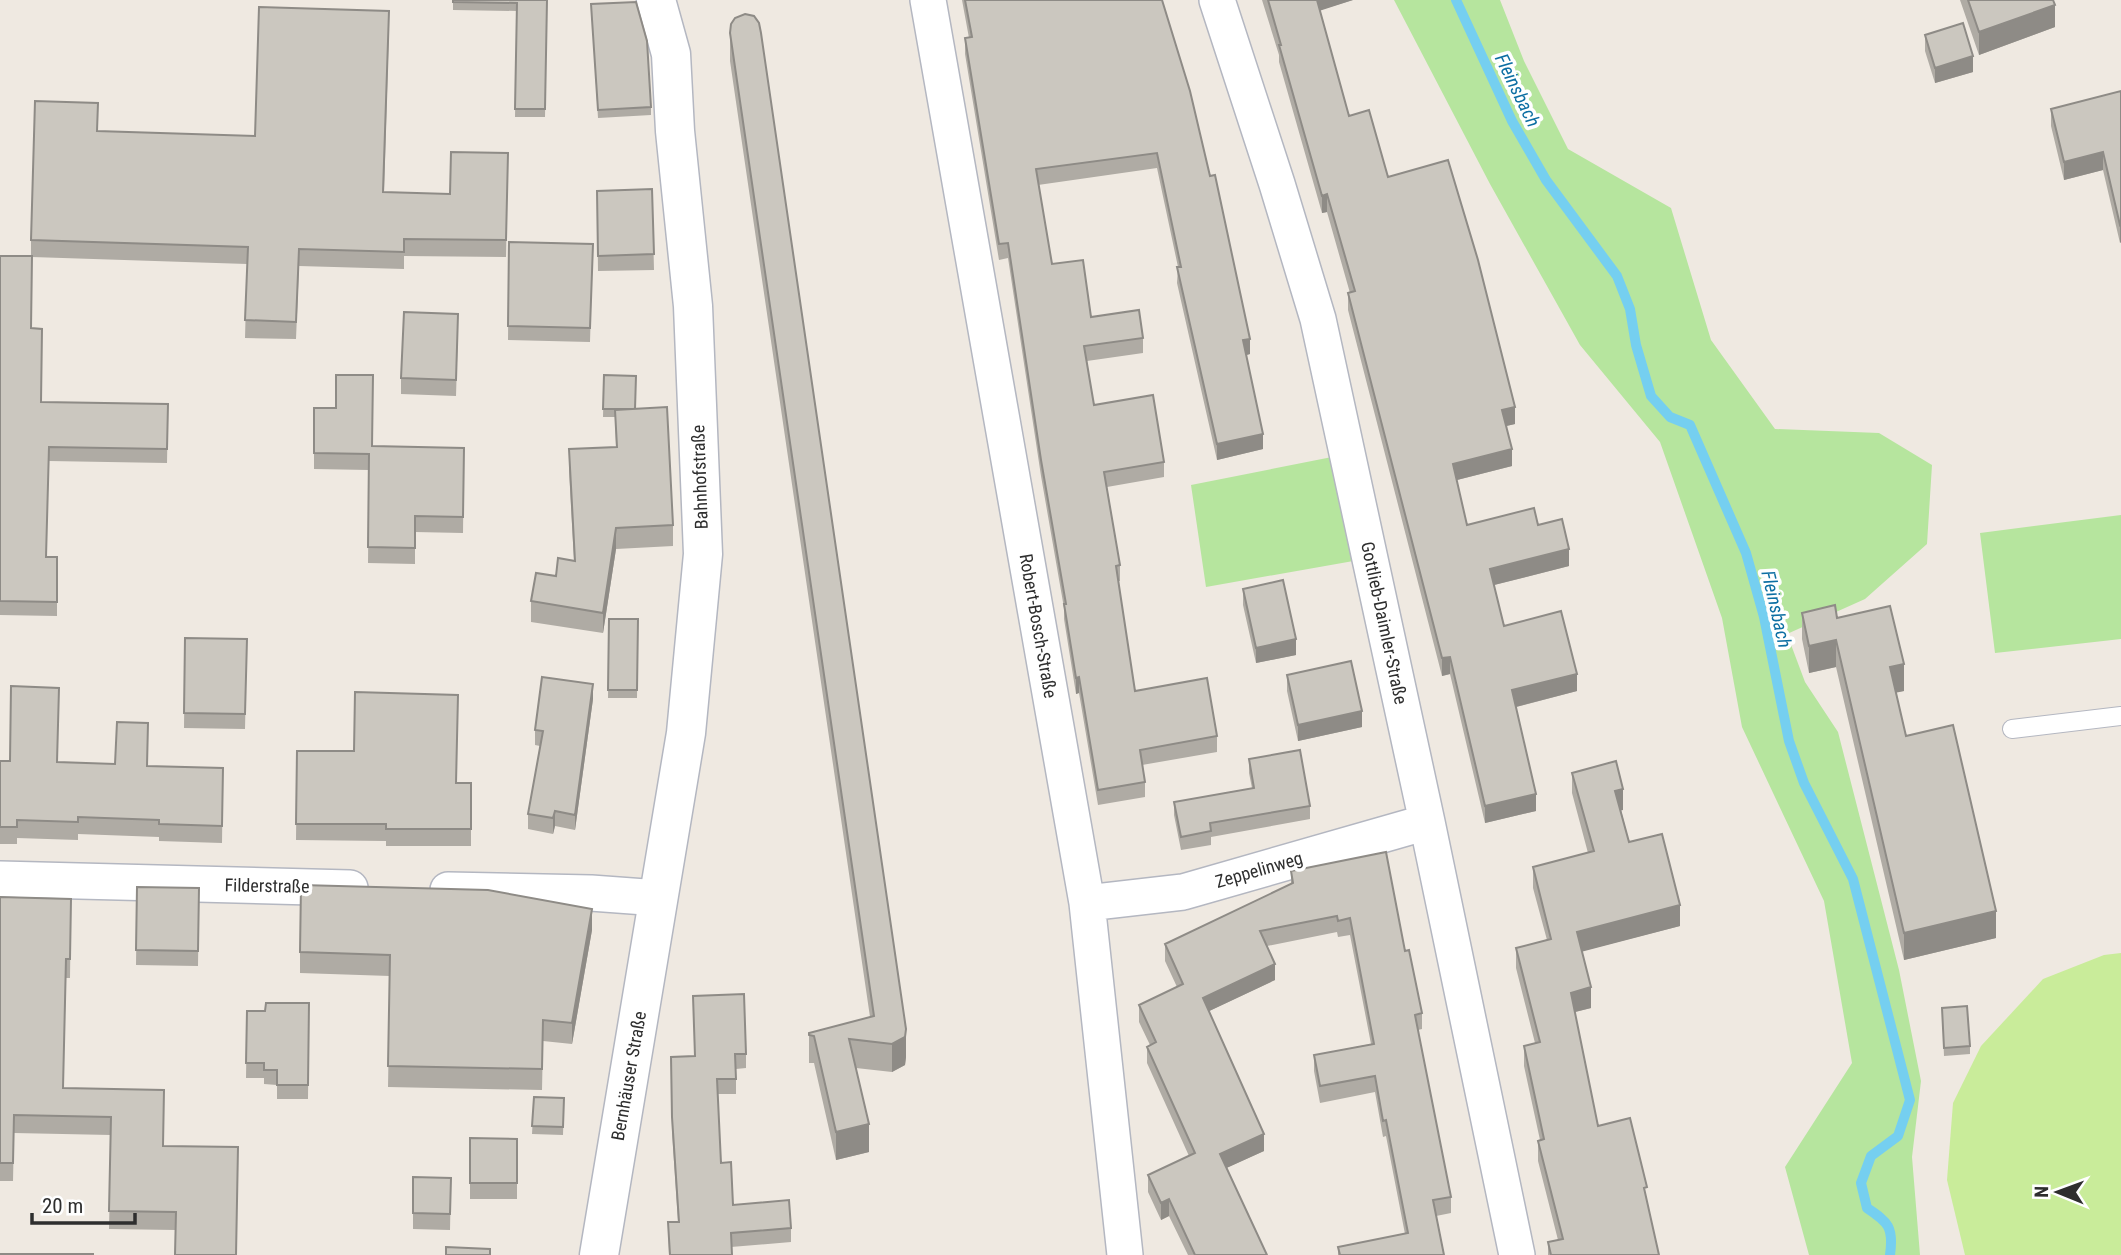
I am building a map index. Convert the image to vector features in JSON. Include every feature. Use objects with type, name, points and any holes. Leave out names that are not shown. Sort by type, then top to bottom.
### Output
[{"type":"street","name":"Bahnhofstraße","points":[[656,0],[671,54],[694,334],[703,554],[686,733],[659,898]]},
{"type":"street","name":"Bahnhofstraße","points":[[671,54],[679,0]]},
{"type":"street","name":"Robert-Bosch-Straße","points":[[928,0],[1087,903],[1125,1255]]},
{"type":"street","name":"Gottlieb-Daimler-Straße","points":[[1217,0],[1318,319],[1517,1255]]},
{"type":"street","name":"Zeppelinweg","points":[[1087,903],[1183,892],[1427,822]]},
{"type":"street","name":"Filderstraße","points":[[0,879],[591,893],[659,898]]},
{"type":"street","name":"Bernhäuser Straße","points":[[599,1255],[659,898]]},
{"type":"lane","points":[[2012,729],[2121,716]]},
{"type":"green space","points":[[1394,0],[1500,0],[1524,61],[1568,149],[1671,208],[1711,340],[1775,429],[1879,433],[1932,465],[1927,544],[1865,599],[1787,634],[1805,682],[1838,732],[1899,970],[1921,1081],[1912,1157],[1920,1255],[1809,1255],[1785,1167],[1852,1063],[1824,901],[1742,727],[1722,618],[1660,442],[1580,345],[1490,184]]},
{"type":"green space","points":[[1332,457],[1359,560],[1206,587],[1191,485]]},
{"type":"green space","points":[[2121,515],[2121,639],[1995,653],[1980,533]]},
{"type":"green space","points":[[2121,953],[2121,1255],[1965,1255],[1947,1180],[1953,1103],[1981,1046],[2043,979],[2104,955]]},
{"type":"building","points":[[453,0],[547,0],[545,109],[515,109],[517,3]]},
{"type":"building","points":[[965,0],[1162,0],[1190,91],[1210,176],[1215,175],[1250,339],[1243,340],[1263,434],[1217,444],[1177,267],[1181,267],[1157,153],[1036,169],[1052,264],[1083,260],[1091,317],[1139,310],[1143,338],[1084,346],[1094,405],[1153,395],[1164,462],[1104,472],[1120,565],[1116,566],[1135,691],[1207,678],[1217,736],[1140,750],[1145,782],[1098,790],[1079,677],[1076,678],[1008,243],[999,244],[965,38],[972,37]]},
{"type":"building","points":[[1268,0],[1317,0],[1349,116],[1369,110],[1388,177],[1448,160],[1478,260],[1515,407],[1502,410],[1512,449],[1453,464],[1467,525],[1534,508],[1538,525],[1562,519],[1569,549],[1490,569],[1504,626],[1561,611],[1577,674],[1512,690],[1536,794],[1485,806],[1450,657],[1442,658],[1348,293],[1355,291],[1327,194],[1322,196]]},
{"type":"building","points":[[1968,0],[2053,0],[2055,5],[1979,32]]},
{"type":"building","points":[[636,2],[647,41],[651,107],[598,110],[591,4]]},
{"type":"building","points":[[259,7],[389,11],[383,192],[450,194],[451,152],[508,153],[506,240],[404,239],[404,252],[299,249],[296,322],[245,320],[248,247],[31,240],[35,101],[98,103],[97,131],[255,136]]},
{"type":"building","points":[[745,14],[754,16],[761,33],[906,1029],[905,1037],[892,1044],[849,1039],[869,1124],[836,1132],[814,1036],[809,1033],[874,1016],[730,33],[735,18]]},
{"type":"building","points":[[1963,23],[1973,56],[1935,68],[1925,35]]},
{"type":"building","points":[[2121,91],[2120,225],[2103,152],[2064,162],[2051,109]]},
{"type":"building","points":[[652,189],[654,254],[598,256],[597,191]]},
{"type":"building","points":[[509,242],[593,244],[590,328],[508,326]]},
{"type":"building","points":[[0,256],[32,256],[31,328],[42,329],[41,402],[168,404],[167,449],[49,447],[46,557],[57,557],[57,602],[0,601]]},
{"type":"building","points":[[404,312],[458,314],[456,380],[401,378]]},
{"type":"building","points":[[336,375],[373,375],[372,446],[464,448],[463,517],[415,516],[415,548],[368,547],[369,454],[314,453],[314,408],[336,408]]},
{"type":"building","points":[[604,375],[636,376],[635,409],[603,409]]},
{"type":"building","points":[[667,407],[673,525],[616,528],[603,613],[531,601],[536,573],[556,576],[558,558],[575,561],[569,449],[617,447],[615,410]]},
{"type":"building","points":[[1283,580],[1296,639],[1256,648],[1243,589]]},
{"type":"building","points":[[1835,605],[1837,618],[1890,606],[1904,664],[1890,667],[1906,736],[1953,725],[1996,911],[1904,933],[1836,640],[1809,646],[1802,613]]},
{"type":"building","points":[[609,619],[638,619],[637,690],[608,690]]},
{"type":"building","points":[[185,638],[247,639],[245,714],[184,713]]},
{"type":"building","points":[[1351,661],[1362,711],[1298,725],[1287,675]]},
{"type":"building","points":[[542,677],[593,684],[575,815],[555,811],[553,818],[528,814],[543,731],[535,730]]},
{"type":"building","points":[[11,686],[59,688],[57,762],[115,764],[117,722],[148,723],[147,766],[223,768],[222,826],[78,817],[78,822],[17,820],[17,827],[0,827],[0,761],[10,761]]},
{"type":"building","points":[[355,692],[458,695],[456,783],[471,783],[471,829],[386,829],[386,824],[296,824],[297,751],[354,751]]},
{"type":"building","points":[[1300,750],[1310,806],[1210,823],[1211,831],[1181,837],[1174,802],[1254,788],[1249,759]]},
{"type":"building","points":[[1616,761],[1623,789],[1615,791],[1629,842],[1662,834],[1680,905],[1577,932],[1591,987],[1571,993],[1598,1126],[1630,1118],[1647,1187],[1644,1188],[1659,1255],[1551,1255],[1548,1242],[1563,1239],[1538,1141],[1544,1139],[1524,1046],[1540,1042],[1516,948],[1551,939],[1533,867],[1594,851],[1572,773]]},
{"type":"building","points":[[1386,852],[1405,951],[1409,950],[1422,1013],[1415,1015],[1451,1197],[1433,1200],[1444,1255],[1340,1255],[1338,1247],[1408,1233],[1375,1076],[1320,1086],[1314,1055],[1374,1044],[1350,918],[1338,921],[1337,916],[1260,931],[1275,964],[1203,998],[1264,1134],[1220,1154],[1267,1255],[1195,1255],[1169,1199],[1161,1203],[1148,1175],[1195,1153],[1147,1047],[1156,1042],[1139,1005],[1183,984],[1165,944],[1293,883],[1291,871]]},
{"type":"building","points":[[301,885],[488,890],[592,909],[572,1023],[543,1020],[542,1069],[388,1066],[390,955],[300,952]]},
{"type":"building","points":[[137,887],[199,888],[198,951],[136,950]]},
{"type":"building","points":[[0,897],[71,899],[70,959],[66,959],[63,1088],[164,1090],[163,1146],[238,1147],[236,1255],[175,1255],[176,1212],[109,1211],[111,1117],[14,1115],[13,1163],[0,1163]]},
{"type":"building","points":[[744,994],[746,1054],[735,1054],[736,1079],[717,1079],[721,1163],[731,1162],[733,1205],[789,1200],[791,1228],[731,1233],[732,1255],[670,1255],[668,1222],[679,1222],[671,1057],[695,1056],[693,996]]},
{"type":"building","points":[[266,1003],[309,1003],[308,1085],[277,1085],[277,1070],[264,1070],[264,1063],[246,1063],[247,1011],[265,1011]]},
{"type":"building","points":[[1967,1006],[1970,1046],[1944,1048],[1942,1008]]},
{"type":"building","points":[[534,1097],[564,1098],[563,1127],[532,1126]]},
{"type":"building","points":[[470,1138],[517,1139],[517,1183],[470,1183]]},
{"type":"building","points":[[413,1177],[451,1178],[450,1214],[413,1213]]},
{"type":"building","points":[[446,1247],[490,1249],[490,1255],[446,1255]]},
{"type":"building","points":[[93,1254],[93,1255],[0,1255]]},
{"type":"waterway","name":"Fleinsbach","points":[[1456,0],[1512,121],[1546,180],[1617,276],[1630,309],[1636,345],[1651,396],[1670,417],[1690,425],[1746,553],[1764,617],[1789,741],[1804,783],[1853,879],[1910,1100],[1898,1136],[1871,1156],[1861,1183],[1867,1208],[1888,1226],[1891,1238],[1890,1255]]}]
